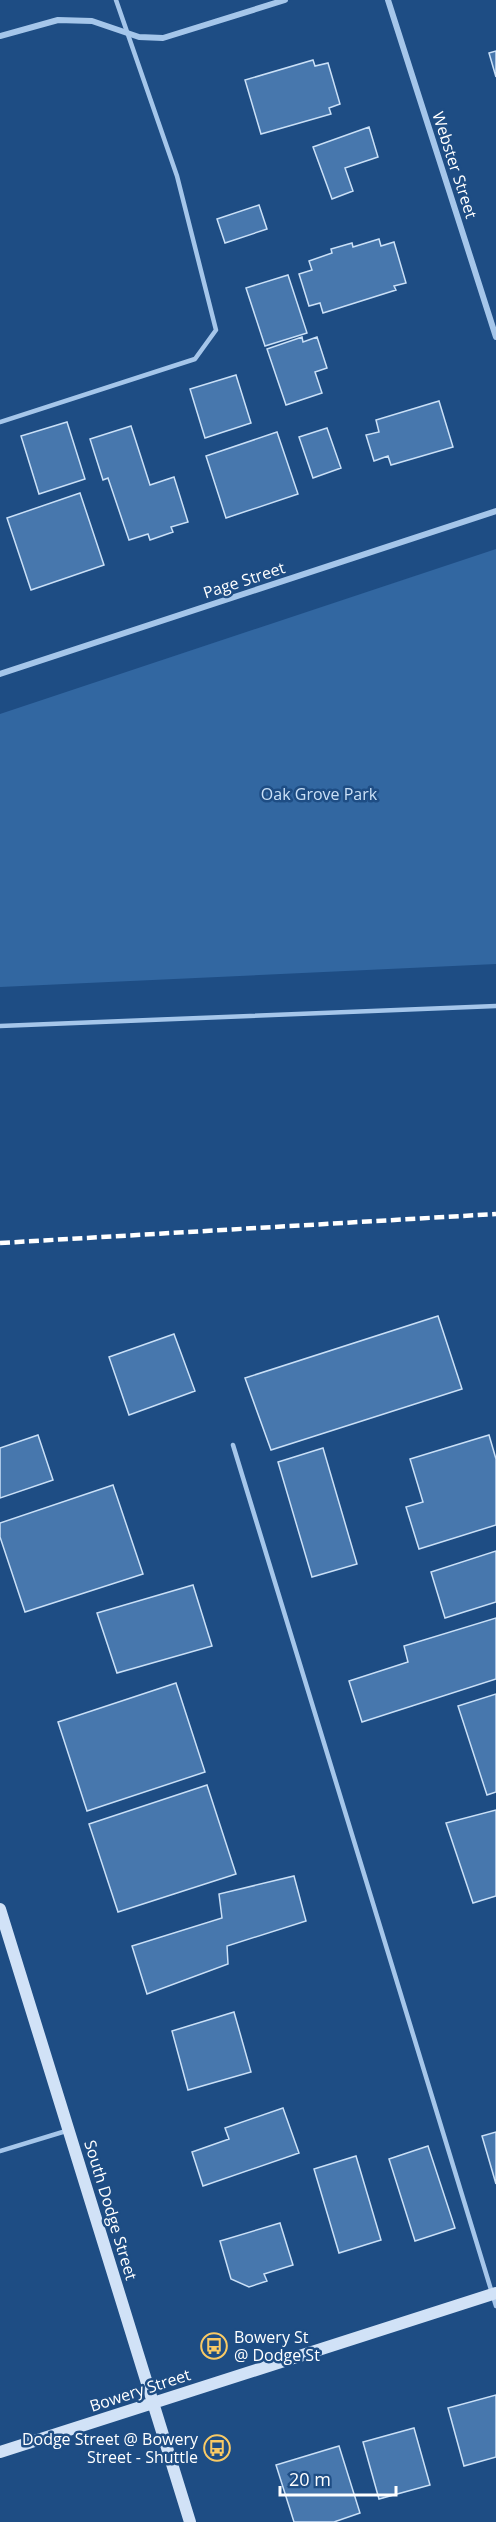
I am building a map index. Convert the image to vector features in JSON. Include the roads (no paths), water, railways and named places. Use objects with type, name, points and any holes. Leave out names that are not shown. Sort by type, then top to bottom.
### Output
[{"type":"main road","name":"South Dodge Street","points":[[0,1909],[190,2522]]},
{"type":"main road","name":"Bowery Street","points":[[0,2452],[495,2298]]},
{"type":"street","points":[[0,36],[58,20],[92,21],[139,36],[163,38],[285,0]]},
{"type":"street","name":"Webster Street","points":[[388,0],[496,337]]},
{"type":"street","name":"Page Street","points":[[0,674],[496,512]]},
{"type":"lane","points":[[0,422],[195,359],[216,330],[177,176],[116,0]]},
{"type":"lane","points":[[0,1026],[496,1006]]},
{"type":"lane","points":[[233,1445],[495,2298]]},
{"type":"lane","points":[[0,2151],[69,2130]]},
{"type":"railway","points":[[0,1243],[496,1214]]},
{"type":"place","name":"Bowery St @ Dodge St","points":[[214,2346]]},
{"type":"place","name":"Dodge Street @ Bowery Street - Shuttle","points":[[217,2448]]},
{"type":"park label","name":"Oak Grove Park","points":[[319,794]]}]
